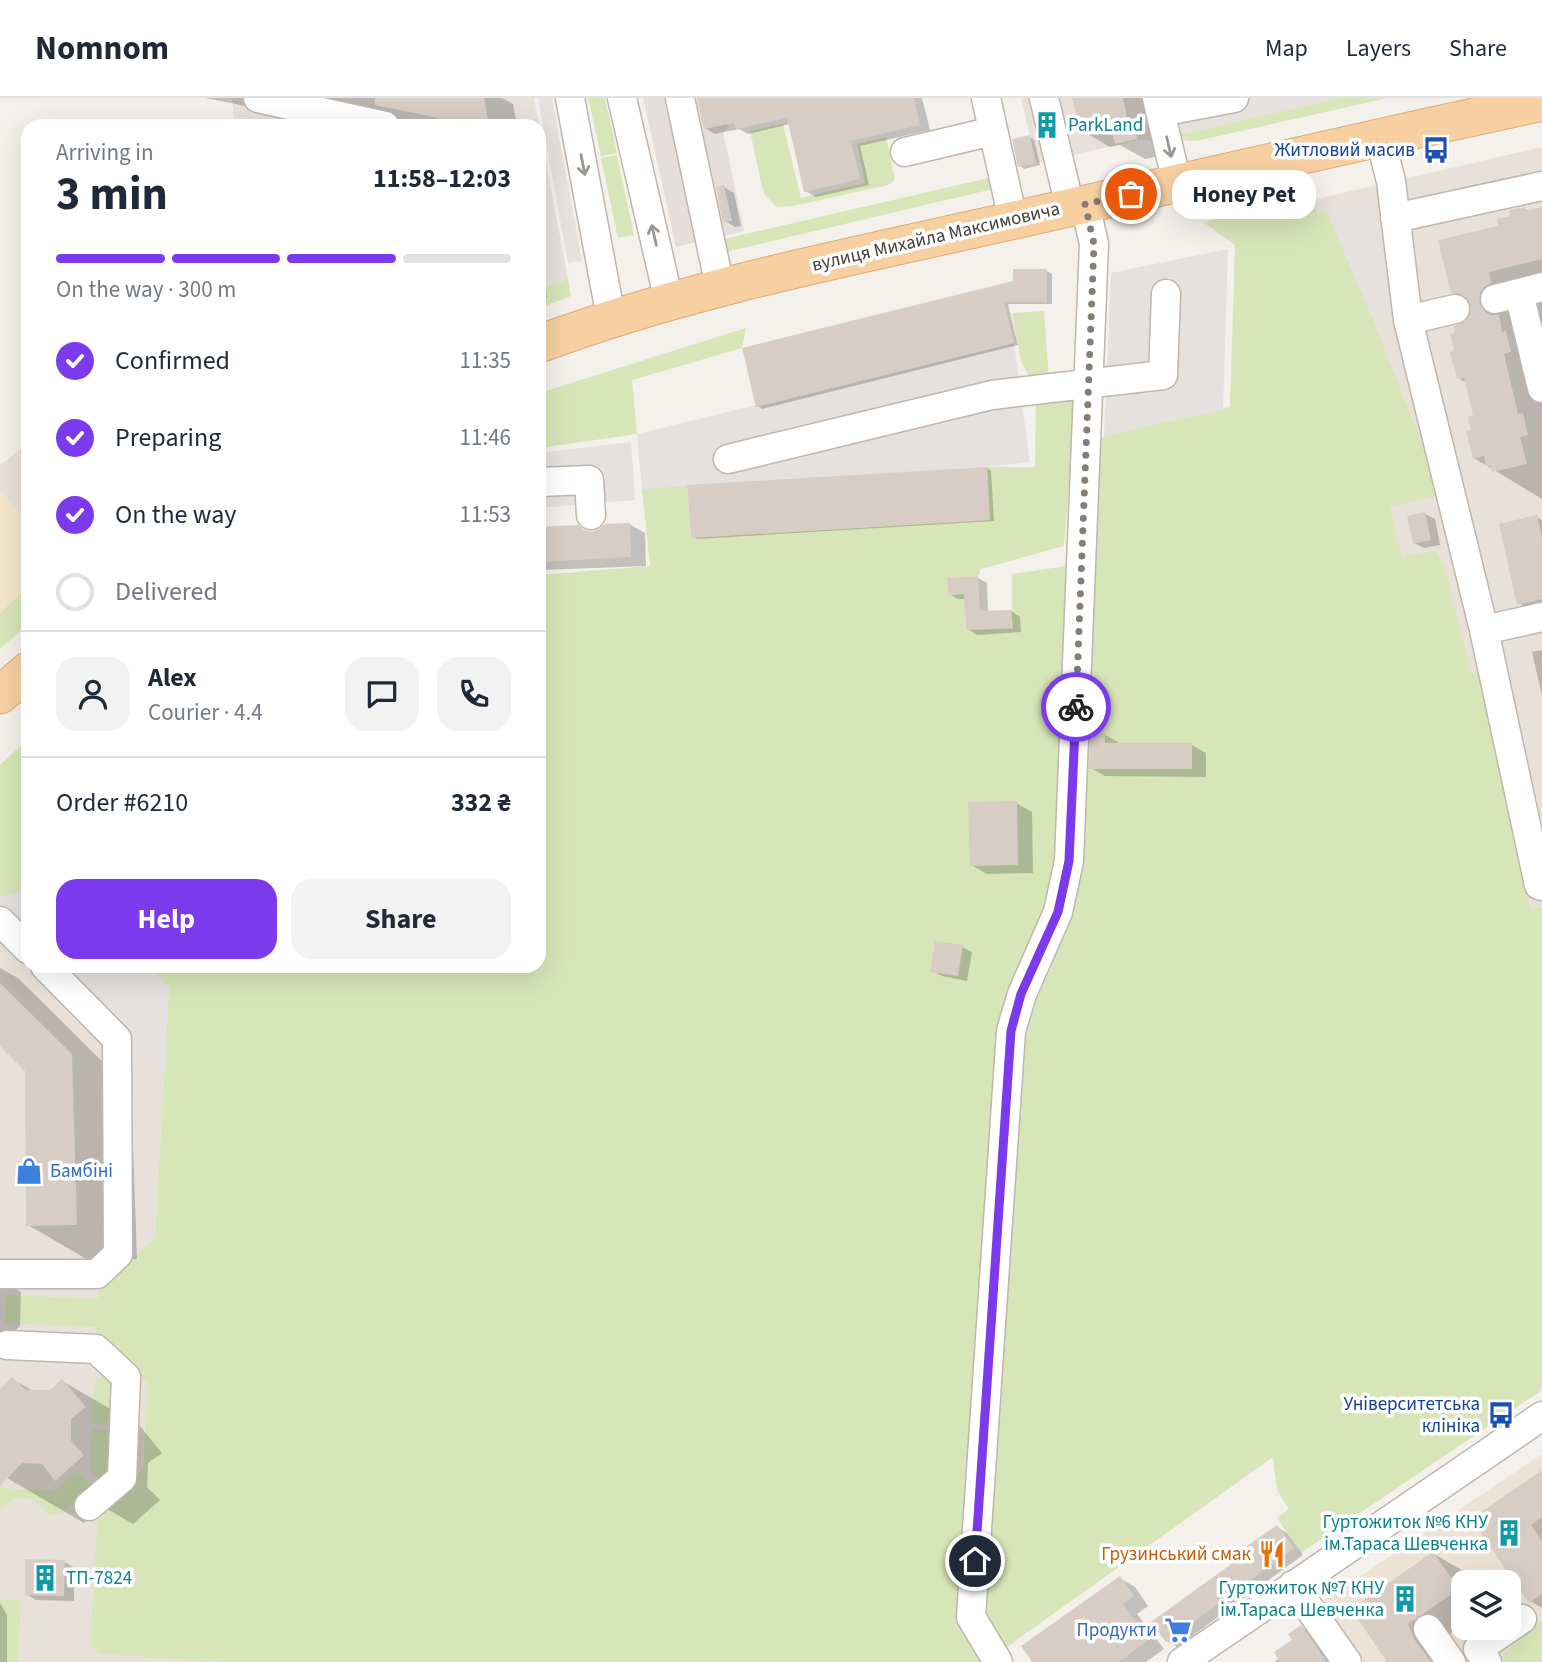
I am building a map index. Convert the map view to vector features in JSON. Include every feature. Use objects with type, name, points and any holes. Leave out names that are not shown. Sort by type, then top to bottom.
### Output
[{"type":"main road","name":"вулиця Михайла Максимовича","points":[[546,341],[611,318],[720,287],[1542,102]]},
{"type":"main road","points":[[0,695],[21,677]]},
{"type":"street","points":[[258,98],[353,119]]},
{"type":"street","points":[[570,98],[611,318]]},
{"type":"street","points":[[622,98],[669,301]]},
{"type":"street","points":[[680,98],[720,287]]},
{"type":"street","points":[[986,98],[1013,220]]},
{"type":"street","points":[[998,1662],[971,1617],[1011,1031],[1021,994],[1058,912],[1069,861],[1094,244],[1077,205],[1044,98]]},
{"type":"street","points":[[1177,183],[1159,105],[1234,98]]},
{"type":"street","points":[[905,152],[993,131]]},
{"type":"street","points":[[1380,138],[1391,181],[1408,320],[1484,630],[1539,885],[1542,886]]},
{"type":"street","points":[[1395,218],[1542,186]]},
{"type":"street","points":[[1519,293],[1542,388]]},
{"type":"street","points":[[728,459],[992,395],[1163,375],[1166,294]]},
{"type":"street","points":[[1408,320],[1455,309]]},
{"type":"street","points":[[546,482],[589,480],[591,515]]},
{"type":"street","points":[[1484,630],[1542,617]]},
{"type":"street","points":[[0,921],[21,942]]},
{"type":"street","points":[[0,1274],[97,1274],[118,1254],[117,1039],[52,973]]},
{"type":"street","points":[[2,1345],[96,1349],[126,1377],[122,1478],[89,1506]]},
{"type":"street","points":[[1182,1662],[1542,1416]]},
{"type":"street","points":[[1293,1585],[1347,1662]]},
{"type":"street","points":[[1487,1662],[1478,1649],[1522,1619]]},
{"type":"street","points":[[1428,1629],[1451,1662]]},
{"type":"shaded area","points":[[232,98],[534,98],[538,119],[234,119]]},
{"type":"shaded area","points":[[538,98],[552,98],[582,261],[568,263],[546,142],[546,119],[542,119]]},
{"type":"shaded area","points":[[643,98],[721,98],[728,129],[723,131],[744,231],[676,247]]},
{"type":"shaded area","points":[[1021,98],[1387,98],[1196,141],[1140,140],[1036,163]]},
{"type":"shaded area","points":[[1275,98],[1321,98],[1211,124],[1208,113]]},
{"type":"shaded area","points":[[1542,147],[1542,908],[1530,909],[1483,672],[1431,683],[1390,506],[1438,495],[1312,200]]},
{"type":"shaded area","points":[[546,162],[568,279],[546,287]]},
{"type":"shaded area","points":[[1385,200],[1397,310],[1372,317],[1327,212]]},
{"type":"shaded area","points":[[1228,249],[1223,410],[1104,436],[1111,273]]},
{"type":"shaded area","points":[[1014,343],[1030,462],[642,489],[637,434]]},
{"type":"shaded area","points":[[631,442],[635,500],[546,507],[546,452]]},
{"type":"shaded area","points":[[21,449],[21,515],[0,490],[0,465]]},
{"type":"shaded area","points":[[0,825],[21,844],[21,973],[154,973],[169,987],[132,1655],[225,1662],[0,1662]]},
{"type":"shaded area","points":[[21,892],[21,926],[0,903],[0,897]]},
{"type":"shaded area","points":[[67,973],[154,973],[169,987],[164,1075]]},
{"type":"shaded area","points":[[1542,1454],[1542,1662],[1364,1662],[1322,1602]]},
{"type":"green space","points":[[588,98],[605,98],[617,153],[601,156]]},
{"type":"green space","points":[[1342,98],[1387,98],[1196,141],[1179,135]]},
{"type":"green space","points":[[783,124],[801,198],[865,183],[857,144],[886,137],[895,180],[888,185],[793,206],[777,207],[765,195],[762,187],[750,131]]},
{"type":"green space","points":[[617,155],[634,235],[618,238],[601,158]]},
{"type":"green space","points":[[997,176],[997,188],[726,252],[720,240]]},
{"type":"green space","points":[[1312,200],[1318,214],[1327,212],[1441,492],[1390,507],[1402,557],[1437,552],[1444,564],[1471,673],[1483,671],[1530,908],[1542,908],[1542,1390],[1301,1553],[1277,1518],[1289,1509],[1277,1490],[1273,1457],[986,1662],[225,1662],[99,1654],[90,1645],[98,1512],[143,1469],[147,1383],[96,1336],[96,1327],[5,1323],[6,1295],[98,1299],[98,1292],[155,1238],[169,987],[154,973],[546,973],[546,574],[650,566],[642,489],[687,485],[691,538],[990,520],[987,467],[1035,467],[1036,401],[1076,398],[1064,546],[981,569],[978,576],[947,578],[948,595],[979,594],[977,612],[965,613],[966,630],[1012,629],[1012,574],[1073,565],[1063,864],[1023,1024],[1051,968],[1069,913],[1092,446],[1104,436],[1230,407],[1235,245],[1203,222]]},
{"type":"green space","points":[[568,279],[571,296],[546,305],[546,287]]},
{"type":"green space","points":[[1044,311],[1049,379],[1030,378],[1021,361],[1012,313]]},
{"type":"green space","points":[[746,328],[742,348],[632,380],[637,434],[546,447],[546,391]]},
{"type":"green space","points":[[21,594],[21,630],[0,649],[0,613]]},
{"type":"green space","points":[[21,746],[21,892],[0,897],[0,765]]},
{"type":"green space","points":[[104,1374],[115,1385],[113,1425],[92,1424],[94,1384]]},
{"type":"green space","points":[[92,1429],[113,1430],[111,1471],[98,1480],[90,1469]]},
{"type":"green space","points":[[77,1471],[91,1486],[61,1514],[49,1515],[33,1499],[17,1497],[0,1510],[0,1488],[55,1491]]},
{"type":"green space","points":[[0,1600],[21,1600],[18,1662],[0,1662]]},
{"type":"green space","points":[[1542,1620],[1542,1662],[1500,1662],[1500,1659]]},
{"type":"sand","points":[[0,490],[21,515],[21,594],[0,613]]},
{"type":"building","points":[[375,98],[484,98],[488,119],[439,119],[375,105]]},
{"type":"building","points":[[697,98],[914,98],[920,125],[851,141],[860,179],[804,192],[787,118],[736,129],[734,123],[704,129]]},
{"type":"building","points":[[1072,98],[1123,98],[1129,126],[1134,125],[1137,139],[1115,144],[1110,125],[1080,131]]},
{"type":"building","points":[[1030,135],[1036,163],[1018,167],[1012,139]]},
{"type":"building","points":[[724,185],[732,221],[723,222],[716,187]]},
{"type":"building","points":[[1525,207],[1526,211],[1542,207],[1542,259],[1489,272],[1491,283],[1483,288],[1479,295],[1483,310],[1490,315],[1499,315],[1502,332],[1506,331],[1511,352],[1504,354],[1518,414],[1523,413],[1528,435],[1520,437],[1527,464],[1492,472],[1490,466],[1486,466],[1484,456],[1473,459],[1466,431],[1471,430],[1468,417],[1473,415],[1464,378],[1457,379],[1450,353],[1454,350],[1450,334],[1455,333],[1454,326],[1467,321],[1471,306],[1467,297],[1451,293],[1438,240],[1498,226],[1497,219],[1510,216],[1509,210]]},
{"type":"building","points":[[1013,269],[1047,269],[1047,302],[1004,302],[1014,343],[756,407],[742,348],[1013,281]]},
{"type":"building","points":[[987,467],[990,520],[691,538],[687,485]]},
{"type":"building","points":[[1425,512],[1431,540],[1413,544],[1407,516]]},
{"type":"building","points":[[1537,515],[1542,539],[1542,599],[1517,605],[1499,524]]},
{"type":"building","points":[[630,523],[631,557],[546,562],[546,527],[578,525],[591,532],[605,524]]},
{"type":"building","points":[[978,576],[980,611],[1011,610],[1013,628],[966,630],[964,594],[948,595],[947,578]]},
{"type":"building","points":[[1091,732],[1105,733],[1105,743],[1192,743],[1192,769],[1089,769]]},
{"type":"building","points":[[1017,801],[1018,865],[970,866],[968,802]]},
{"type":"building","points":[[935,941],[963,945],[958,976],[930,972]]},
{"type":"building","points":[[0,983],[72,1054],[77,1225],[26,1226],[25,1071],[0,1046]]},
{"type":"building","points":[[12,1377],[26,1390],[50,1390],[62,1379],[86,1407],[71,1419],[71,1441],[84,1455],[55,1481],[42,1464],[22,1463],[0,1486],[0,1389]]},
{"type":"building","name":"Гуртожиток №6 КНУ ім.Тараса Шевченка","points":[[1542,1470],[1542,1517],[1531,1525],[1542,1541],[1542,1594],[1529,1603],[1521,1591],[1521,1570],[1506,1570],[1471,1519]]},
{"type":"building","points":[[1277,1525],[1294,1548],[1166,1642],[1151,1622],[1230,1565],[1227,1560]]},
{"type":"building","name":"Гуртожиток №7 КНУ ім.Тараса Шевченка","points":[[1433,1552],[1451,1578],[1451,1594],[1408,1624],[1414,1639],[1431,1662],[1387,1662],[1351,1609]]},
{"type":"building","name":"ТП-7824","points":[[25,1559],[65,1560],[64,1596],[25,1595]]},
{"type":"building","points":[[1120,1576],[1134,1596],[1123,1604],[1149,1639],[1119,1662],[1032,1662],[1021,1646]]},
{"type":"building","points":[[1301,1625],[1326,1662],[1280,1662],[1274,1652],[1292,1640],[1288,1634]]},
{"type":"tunnel","points":[[1455,309],[1495,299]]},
{"type":"way so far","points":[[1076,707],[1094,244],[1085,204],[1131,194]]},
{"type":"place","name":"ParkLand","points":[[1047,125]]},
{"type":"place","name":"Житловий масив","points":[[1436,150]]},
{"type":"place","name":"Honey Pet","points":[[1131,194]]},
{"type":"place","name":"Бамбіні","points":[[29,1171]]},
{"type":"place","name":"Університетська клініка","points":[[1501,1415]]},
{"type":"place","name":"Гуртожиток №6 КНУ ім.Тараса Шевченка","points":[[1509,1533]]},
{"type":"place","name":"Грузинський смак","points":[[1272,1554]]},
{"type":"place","name":"ТП-7824","points":[[45,1578]]},
{"type":"place","name":"Гуртожиток №7 КНУ ім.Тараса Шевченка","points":[[1405,1599]]},
{"type":"place","name":"Продукти","points":[[1178,1630]]},
{"type":"route","points":[[975,1561],[1011,1031],[1021,994],[1058,912],[1069,861],[1076,707]]}]
